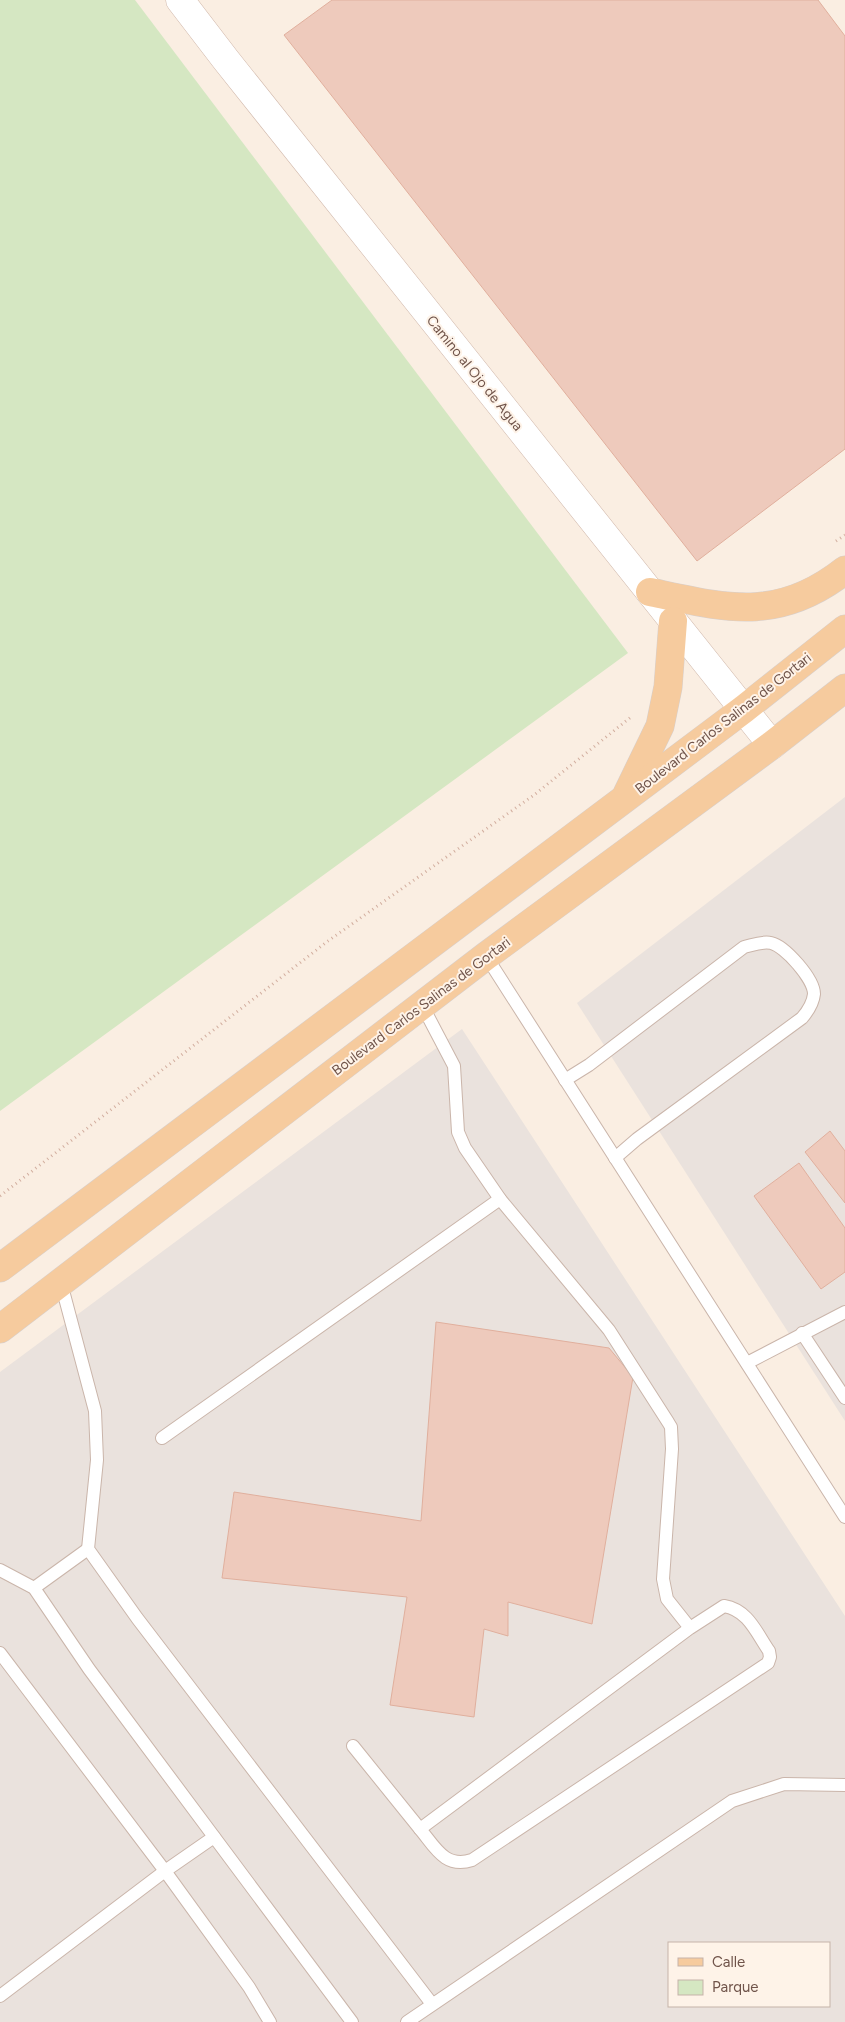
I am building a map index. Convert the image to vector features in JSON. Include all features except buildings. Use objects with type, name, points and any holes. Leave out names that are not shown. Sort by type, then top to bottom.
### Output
[{"type":"main road","points":[[650,592],[711,605],[746,608],[783,603],[807,596],[829,583],[845,570]]},
{"type":"main road","points":[[625,798],[660,726],[668,687],[672,621]]},
{"type":"main road","name":"Boulevard Carlos Salinas de Gortari","points":[[0,1268],[744,709],[845,628]]},
{"type":"main road","name":"Boulevard Carlos Salinas de Gortari","points":[[0,1329],[486,956],[772,745],[845,688]]},
{"type":"street","name":"Camino al Ojo de Agua","points":[[180,0],[772,745]]},
{"type":"lane","points":[[565,1080],[589,1065],[744,947],[769,942],[781,946],[810,979],[814,994],[810,1008],[802,1018],[637,1139],[615,1158]]},
{"type":"lane","points":[[486,956],[845,1517]]},
{"type":"lane","points":[[422,1005],[454,1066],[458,1132],[465,1148],[500,1199],[609,1330],[671,1427],[672,1449],[663,1579],[667,1600],[690,1628]]},
{"type":"lane","points":[[162,1438],[500,1199]]},
{"type":"lane","points":[[61,1283],[95,1411],[97,1460],[88,1549],[137,1618],[432,2004]]},
{"type":"lane","points":[[747,1363],[845,1312]]},
{"type":"lane","points":[[802,1333],[845,1398]]},
{"type":"lane","points":[[34,1588],[88,1549]]},
{"type":"lane","points":[[0,1570],[34,1588],[89,1669],[352,2022]]},
{"type":"lane","points":[[353,1746],[420,1829],[446,1859],[455,1863],[472,1860],[768,1663],[770,1657],[768,1650],[744,1614],[736,1609],[724,1606],[690,1628],[420,1829]]},
{"type":"lane","points":[[0,1653],[165,1872],[249,1987],[270,2022]]},
{"type":"lane","points":[[407,2022],[732,1801],[784,1784],[845,1784]]},
{"type":"lane","points":[[0,1996],[214,1837]]},
{"type":"path","points":[[830,547],[845,535]]},
{"type":"path","points":[[0,1196],[328,942],[534,795],[668,687]]},
{"type":"shaded area","points":[[845,797],[845,1421],[577,1003]]},
{"type":"shaded area","points":[[462,1029],[845,1616],[845,2022],[0,2022],[0,1372]]},
{"type":"green space","points":[[0,0],[135,0],[628,653],[0,1111]]}]
